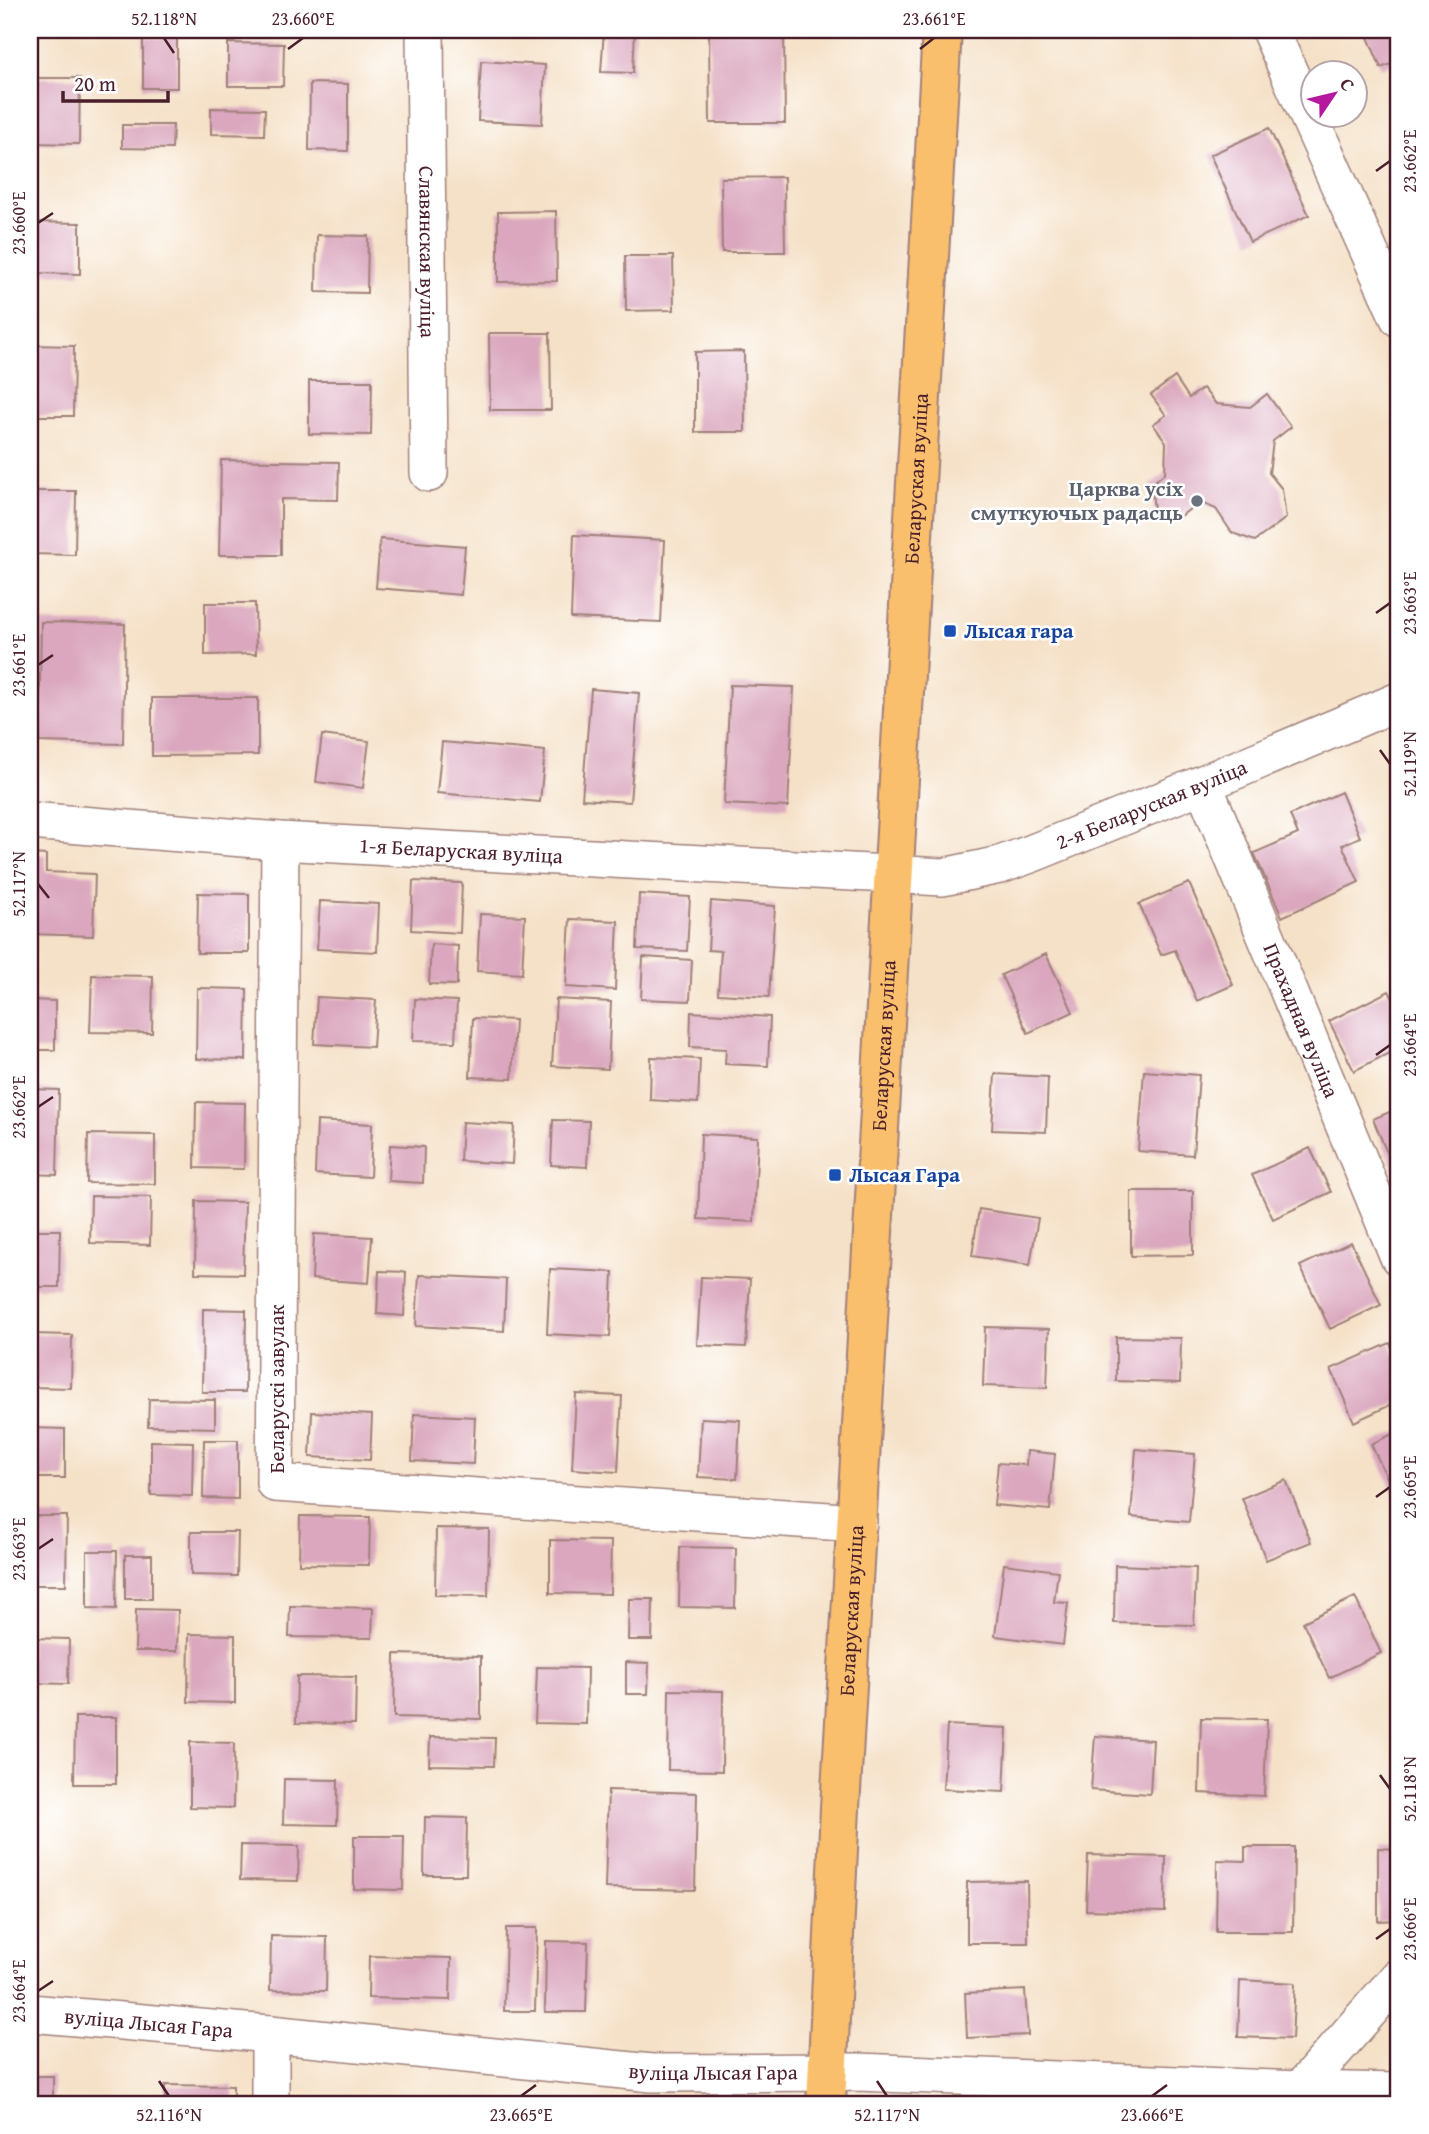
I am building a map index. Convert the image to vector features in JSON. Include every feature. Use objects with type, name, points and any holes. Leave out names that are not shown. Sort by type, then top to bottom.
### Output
[{"type":"main road","name":"Беларуская вуліца","points":[[827,2088],[840,1808],[942,30]]},
{"type":"street","name":"Славянская вуліца","points":[[425,30],[429,473]]},
{"type":"street","points":[[1270,30],[1399,318]]},
{"type":"street","name":"2-я Беларуская вуліца","points":[[894,875],[943,877],[1000,865],[1203,784],[1399,701]]},
{"type":"street","name":"Прахадная вуліца","points":[[1203,784],[1399,1257]]},
{"type":"street","name":"1-я Беларуская вуліца","points":[[30,821],[280,841],[894,875]]},
{"type":"street","name":"Беларускі завулак","points":[[280,841],[275,1483],[858,1523]]},
{"type":"street","points":[[1300,2090],[1399,1977]]},
{"type":"street","name":"вуліца Лысая Гара","points":[[30,2013],[827,2088],[1399,2092]]},
{"type":"street","points":[[270,2034],[270,2104]]},
{"type":"building","points":[[604,30],[635,30],[633,73],[601,72]]},
{"type":"building","points":[[1365,30],[1399,30],[1399,61],[1381,68]]},
{"type":"building","points":[[709,32],[784,32],[785,123],[710,123]]},
{"type":"building","points":[[143,38],[177,38],[177,88],[143,88]]},
{"type":"building","points":[[228,43],[284,44],[283,86],[228,86]]},
{"type":"building","points":[[481,61],[545,65],[542,124],[478,121]]},
{"type":"building","points":[[30,78],[80,78],[79,144],[30,143]]},
{"type":"building","points":[[310,83],[348,84],[348,151],[309,150]]},
{"type":"building","points":[[211,108],[265,109],[264,135],[211,134]]},
{"type":"building","points":[[122,125],[173,125],[172,149],[122,148]]},
{"type":"building","points":[[1269,128],[1309,215],[1250,242],[1210,155]]},
{"type":"building","points":[[784,177],[785,252],[722,252],[721,178]]},
{"type":"building","points":[[556,211],[557,281],[498,282],[498,212]]},
{"type":"building","points":[[30,222],[80,223],[80,274],[30,273]]},
{"type":"building","points":[[317,235],[368,236],[367,293],[316,292]]},
{"type":"building","points":[[625,256],[673,256],[674,310],[626,311]]},
{"type":"building","points":[[489,333],[550,333],[551,410],[490,410]]},
{"type":"building","points":[[30,345],[74,346],[73,416],[30,416]]},
{"type":"building","points":[[744,351],[745,432],[695,432],[695,352]]},
{"type":"building","points":[[1175,377],[1189,398],[1203,388],[1216,404],[1250,407],[1267,394],[1291,427],[1273,441],[1269,473],[1282,489],[1286,518],[1255,541],[1232,533],[1216,509],[1199,502],[1177,519],[1154,510],[1151,484],[1165,473],[1166,442],[1153,424],[1166,415],[1151,395]]},
{"type":"building","points":[[309,381],[372,381],[371,435],[309,434]]},
{"type":"building","points":[[221,460],[339,462],[338,500],[281,499],[281,555],[219,555]]},
{"type":"building","points":[[30,491],[76,491],[75,555],[30,554]]},
{"type":"building","points":[[574,535],[665,540],[661,622],[571,618]]},
{"type":"building","points":[[380,539],[465,546],[461,595],[376,588]]},
{"type":"building","points":[[205,603],[255,603],[256,654],[205,655]]},
{"type":"building","points":[[41,622],[125,624],[123,744],[39,742]]},
{"type":"building","points":[[730,685],[794,687],[788,807],[724,804]]},
{"type":"building","points":[[591,689],[639,693],[630,802],[582,799]]},
{"type":"building","points":[[152,698],[258,698],[258,755],[152,756]]},
{"type":"building","points":[[322,735],[369,741],[363,788],[316,782]]},
{"type":"building","points":[[442,742],[545,751],[540,802],[437,793]]},
{"type":"building","points":[[1341,792],[1360,837],[1342,845],[1359,882],[1282,917],[1254,853],[1298,834],[1290,815]]},
{"type":"building","points":[[30,854],[46,855],[46,872],[95,874],[93,936],[30,934]]},
{"type":"building","points":[[413,881],[462,883],[460,933],[411,930]]},
{"type":"building","points":[[1189,883],[1233,985],[1197,1001],[1175,950],[1161,955],[1139,904]]},
{"type":"building","points":[[198,893],[249,894],[249,953],[197,953]]},
{"type":"building","points":[[639,894],[690,897],[687,951],[637,949]]},
{"type":"building","points":[[320,901],[379,904],[377,952],[317,949]]},
{"type":"building","points":[[711,901],[775,906],[769,997],[718,994],[721,951],[708,950]]},
{"type":"building","points":[[480,914],[525,916],[522,974],[477,971]]},
{"type":"building","points":[[570,919],[618,921],[615,990],[566,987]]},
{"type":"building","points":[[431,944],[458,946],[457,985],[429,984]]},
{"type":"building","points":[[1046,954],[1073,1012],[1028,1033],[1001,975]]},
{"type":"building","points":[[643,957],[692,960],[690,1001],[641,999]]},
{"type":"building","points":[[92,975],[153,976],[152,1033],[90,1032]]},
{"type":"building","points":[[197,988],[247,989],[246,1060],[196,1059]]},
{"type":"building","points":[[1389,991],[1399,1010],[1399,1048],[1354,1071],[1329,1021]]},
{"type":"building","points":[[317,997],[376,1000],[373,1047],[314,1044]]},
{"type":"building","points":[[415,999],[457,1001],[455,1042],[413,1041]]},
{"type":"building","points":[[556,999],[611,1002],[608,1069],[552,1066]]},
{"type":"building","points":[[30,1000],[55,1001],[55,1050],[30,1050]]},
{"type":"building","points":[[691,1012],[770,1017],[768,1066],[725,1064],[726,1049],[690,1047]]},
{"type":"building","points":[[473,1018],[515,1020],[512,1079],[470,1077]]},
{"type":"building","points":[[651,1057],[700,1059],[698,1103],[650,1100]]},
{"type":"building","points":[[1144,1071],[1199,1075],[1193,1155],[1138,1151]]},
{"type":"building","points":[[995,1074],[1048,1077],[1046,1132],[992,1130]]},
{"type":"building","points":[[30,1089],[59,1090],[57,1175],[30,1174]]},
{"type":"building","points":[[196,1102],[245,1103],[244,1169],[195,1168]]},
{"type":"building","points":[[1399,1108],[1399,1168],[1394,1170],[1373,1119]]},
{"type":"building","points":[[553,1120],[589,1121],[587,1167],[551,1165]]},
{"type":"building","points":[[317,1121],[372,1124],[370,1177],[315,1174]]},
{"type":"building","points":[[462,1122],[514,1125],[512,1164],[460,1161]]},
{"type":"building","points":[[88,1134],[155,1135],[155,1184],[87,1183]]},
{"type":"building","points":[[701,1134],[758,1137],[754,1222],[698,1219]]},
{"type":"building","points":[[390,1145],[424,1147],[423,1183],[388,1181]]},
{"type":"building","points":[[1310,1148],[1331,1192],[1273,1219],[1252,1175]]},
{"type":"building","points":[[1131,1191],[1193,1191],[1193,1255],[1131,1256]]},
{"type":"building","points":[[91,1196],[151,1197],[150,1245],[90,1243]]},
{"type":"building","points":[[196,1201],[245,1202],[243,1274],[195,1273]]},
{"type":"building","points":[[979,1209],[1038,1218],[1030,1265],[972,1256]]},
{"type":"building","points":[[30,1230],[60,1230],[59,1287],[30,1287]]},
{"type":"building","points":[[314,1234],[372,1237],[369,1283],[312,1279]]},
{"type":"building","points":[[1351,1242],[1381,1305],[1330,1329],[1300,1266]]},
{"type":"building","points":[[550,1269],[613,1272],[610,1337],[547,1334]]},
{"type":"building","points":[[379,1271],[406,1272],[404,1316],[377,1314]]},
{"type":"building","points":[[419,1275],[506,1279],[504,1331],[416,1326]]},
{"type":"building","points":[[701,1277],[750,1279],[746,1347],[697,1345]]},
{"type":"building","points":[[203,1309],[246,1310],[245,1392],[202,1392]]},
{"type":"building","points":[[985,1327],[1049,1329],[1047,1388],[983,1386]]},
{"type":"building","points":[[30,1334],[72,1335],[71,1388],[30,1387]]},
{"type":"building","points":[[1116,1337],[1181,1338],[1180,1383],[1116,1381]]},
{"type":"building","points":[[1390,1343],[1399,1363],[1399,1401],[1354,1422],[1331,1369]]},
{"type":"building","points":[[576,1394],[622,1396],[618,1472],[572,1469]]},
{"type":"building","points":[[149,1399],[215,1400],[215,1428],[148,1426]]},
{"type":"building","points":[[312,1412],[372,1415],[370,1460],[310,1457]]},
{"type":"building","points":[[414,1414],[475,1417],[473,1464],[412,1461]]},
{"type":"building","points":[[701,1418],[740,1420],[737,1479],[698,1477]]},
{"type":"building","points":[[30,1428],[65,1429],[65,1478],[30,1478]]},
{"type":"building","points":[[1399,1431],[1399,1493],[1395,1495],[1371,1444]]},
{"type":"building","points":[[204,1440],[238,1440],[238,1499],[203,1498]]},
{"type":"building","points":[[151,1441],[193,1442],[192,1496],[151,1495]]},
{"type":"building","points":[[1136,1449],[1195,1454],[1189,1522],[1131,1517]]},
{"type":"building","points":[[1027,1451],[1055,1454],[1050,1510],[994,1505],[998,1463],[1026,1465]]},
{"type":"building","points":[[1286,1480],[1311,1542],[1266,1560],[1242,1498]]},
{"type":"building","points":[[30,1516],[67,1516],[66,1585],[30,1585]]},
{"type":"building","points":[[300,1516],[370,1517],[369,1565],[299,1564]]},
{"type":"building","points":[[436,1528],[489,1529],[488,1596],[435,1595]]},
{"type":"building","points":[[191,1532],[238,1532],[237,1576],[191,1575]]},
{"type":"building","points":[[550,1540],[611,1541],[610,1594],[550,1593]]},
{"type":"building","points":[[680,1547],[736,1548],[735,1608],[679,1607]]},
{"type":"building","points":[[87,1551],[117,1551],[116,1609],[87,1608]]},
{"type":"building","points":[[125,1555],[152,1555],[152,1599],[125,1599]]},
{"type":"building","points":[[1004,1564],[1058,1571],[1054,1602],[1068,1603],[1063,1645],[995,1636]]},
{"type":"building","points":[[1115,1565],[1196,1568],[1194,1625],[1114,1623]]},
{"type":"building","points":[[1355,1597],[1381,1653],[1329,1678],[1303,1622]]},
{"type":"building","points":[[629,1599],[653,1599],[652,1640],[628,1640]]},
{"type":"building","points":[[290,1606],[373,1608],[372,1638],[289,1637]]},
{"type":"building","points":[[136,1609],[178,1610],[177,1651],[135,1651]]},
{"type":"building","points":[[189,1634],[235,1635],[235,1703],[188,1702]]},
{"type":"building","points":[[30,1638],[69,1639],[68,1684],[30,1683]]},
{"type":"building","points":[[395,1654],[481,1656],[481,1719],[394,1717]]},
{"type":"building","points":[[626,1662],[649,1663],[648,1694],[626,1694]]},
{"type":"building","points":[[537,1667],[587,1668],[586,1724],[535,1723]]},
{"type":"building","points":[[297,1676],[356,1677],[355,1724],[296,1723]]},
{"type":"building","points":[[669,1690],[723,1691],[722,1771],[668,1770]]},
{"type":"building","points":[[75,1717],[116,1717],[116,1784],[74,1784]]},
{"type":"building","points":[[1201,1718],[1267,1719],[1264,1796],[1199,1793]]},
{"type":"building","points":[[947,1725],[1007,1728],[1004,1792],[943,1789]]},
{"type":"building","points":[[1095,1736],[1153,1740],[1150,1794],[1091,1790]]},
{"type":"building","points":[[430,1737],[495,1738],[494,1766],[429,1765]]},
{"type":"building","points":[[190,1742],[234,1743],[233,1808],[190,1807]]},
{"type":"building","points":[[284,1779],[338,1780],[337,1825],[283,1824]]},
{"type":"building","points":[[608,1790],[697,1793],[695,1890],[605,1888]]},
{"type":"building","points":[[425,1817],[467,1818],[466,1875],[424,1875]]},
{"type":"building","points":[[354,1836],[404,1836],[403,1890],[354,1889]]},
{"type":"building","points":[[241,1845],[299,1846],[298,1881],[240,1880]]},
{"type":"building","points":[[1245,1847],[1294,1847],[1293,1932],[1216,1932],[1217,1860],[1245,1861]]},
{"type":"building","points":[[1378,1848],[1399,1849],[1399,1920],[1378,1921]]},
{"type":"building","points":[[1088,1855],[1166,1857],[1165,1912],[1086,1910]]},
{"type":"building","points":[[1027,1881],[1028,1943],[967,1943],[967,1882]]},
{"type":"building","points":[[506,1928],[537,1928],[535,2011],[504,2011]]},
{"type":"building","points":[[271,1936],[327,1937],[326,1991],[270,1990]]},
{"type":"building","points":[[546,1941],[588,1942],[586,2012],[545,2012]]},
{"type":"building","points":[[369,1956],[451,1958],[450,2000],[368,1998]]},
{"type":"building","points":[[1240,1980],[1295,1983],[1292,2039],[1238,2037]]},
{"type":"building","points":[[1025,1990],[1028,2035],[967,2038],[965,1993]]},
{"type":"building","points":[[30,2076],[53,2076],[53,2104],[30,2104]]},
{"type":"building","points":[[165,2085],[233,2086],[233,2104],[165,2104]]},
{"type":"building","points":[[366,2098],[367,2104],[308,2104],[308,2100]]},
{"type":"place","name":"Царква усіх смуткуючых радасць","points":[[1197,501]]},
{"type":"place","name":"Лысая гара","points":[[950,631]]},
{"type":"place","name":"Лысая Гара","points":[[835,1175]]}]
